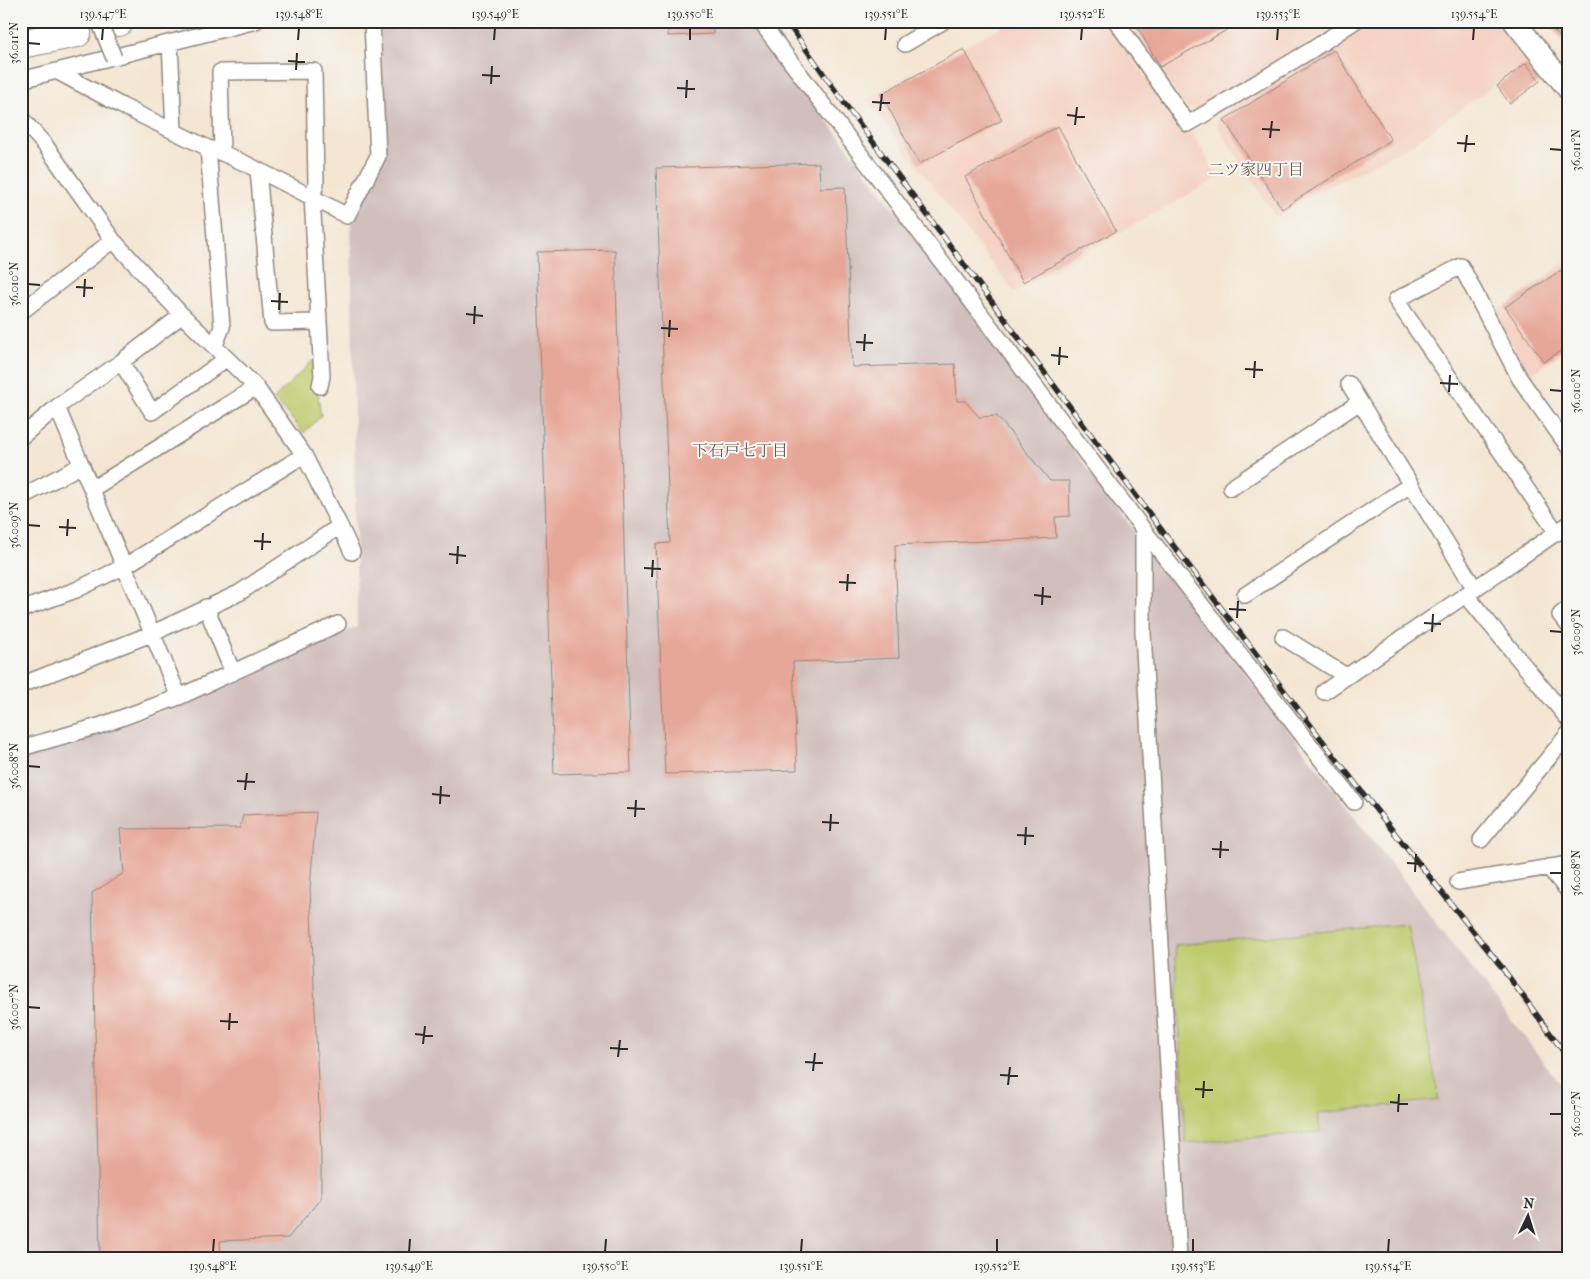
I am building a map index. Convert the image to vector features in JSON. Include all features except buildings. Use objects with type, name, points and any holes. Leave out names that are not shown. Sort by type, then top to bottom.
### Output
[{"type":"highway","points":[[21,44],[88,27]]},
{"type":"main road","points":[[1514,21],[1569,90]]},
{"type":"street","points":[[21,80],[256,21]]},
{"type":"street","points":[[58,72],[122,106],[312,196],[347,216],[378,156],[372,21]]},
{"type":"street","points":[[760,21],[1143,529],[1354,802]]},
{"type":"street","points":[[905,44],[944,21]]},
{"type":"street","points":[[1116,21],[1188,124],[1356,21]]},
{"type":"street","points":[[88,27],[114,58]]},
{"type":"street","points":[[170,43],[174,130]]},
{"type":"street","points":[[214,345],[222,327],[215,150],[220,72],[314,71],[316,185],[312,196],[322,376],[320,386]]},
{"type":"street","points":[[21,118],[45,145],[113,240],[182,315],[256,387],[304,455],[352,552]]},
{"type":"street","points":[[258,170],[272,323],[319,322]]},
{"type":"street","points":[[21,312],[113,240]]},
{"type":"street","points":[[1324,692],[1565,528],[1396,300],[1461,266],[1520,379],[1569,448]]},
{"type":"street","points":[[21,436],[58,406],[121,362],[182,315]]},
{"type":"street","points":[[121,362],[152,412],[226,359]]},
{"type":"street","points":[[1349,384],[1471,592],[1569,720]]},
{"type":"street","points":[[92,489],[256,387]]},
{"type":"street","points":[[1231,488],[1360,402]]},
{"type":"street","points":[[58,406],[125,566],[151,634],[179,697]]},
{"type":"street","points":[[22,608],[76,590],[125,566],[304,455]]},
{"type":"street","points":[[21,497],[82,465]]},
{"type":"street","points":[[1245,595],[1410,486]]},
{"type":"street","points":[[21,685],[151,634],[238,593],[340,526]]},
{"type":"street","points":[[1143,529],[1142,633],[1179,1258]]},
{"type":"street","points":[[1569,606],[1560,616],[1569,626]]},
{"type":"street","points":[[206,607],[233,673]]},
{"type":"street","points":[[21,748],[99,726],[179,697],[338,624]]},
{"type":"street","points":[[1283,637],[1346,676]]},
{"type":"street","points":[[1481,840],[1569,733]]},
{"type":"street","points":[[1458,882],[1569,864]]},
{"type":"street","points":[[1548,867],[1569,892]]},
{"type":"shaded area","points":[[380,21],[753,21],[1123,516],[1569,1095],[1569,1258],[21,1258],[21,751],[48,750],[140,719],[357,627],[351,221],[383,155]]},
{"type":"shaded area","points":[[1012,21],[1106,21],[1186,136],[1192,133],[1218,178],[1014,292],[866,99]]},
{"type":"shaded area","points":[[1126,21],[1336,21],[1324,33],[1199,110],[1186,107]]},
{"type":"shaded area","points":[[1363,21],[1495,21],[1527,61],[1413,144],[1302,200],[1276,217],[1217,126],[1219,116]]},
{"type":"shaded area","points":[[1569,259],[1569,348],[1529,376],[1494,313]]},
{"type":"green space","points":[[313,360],[321,416],[304,433],[274,399]]},
{"type":"green space","points":[[1407,924],[1439,1100],[1318,1113],[1320,1132],[1186,1143],[1175,945]]},
{"type":"railway","points":[[786,21],[850,111],[1166,536],[1361,791],[1500,965],[1569,1059]]},
{"type":"district","name":"二ツ家四丁目","points":[[1256,169]]},
{"type":"district","name":"下石戸七丁目","points":[[740,450]]}]
